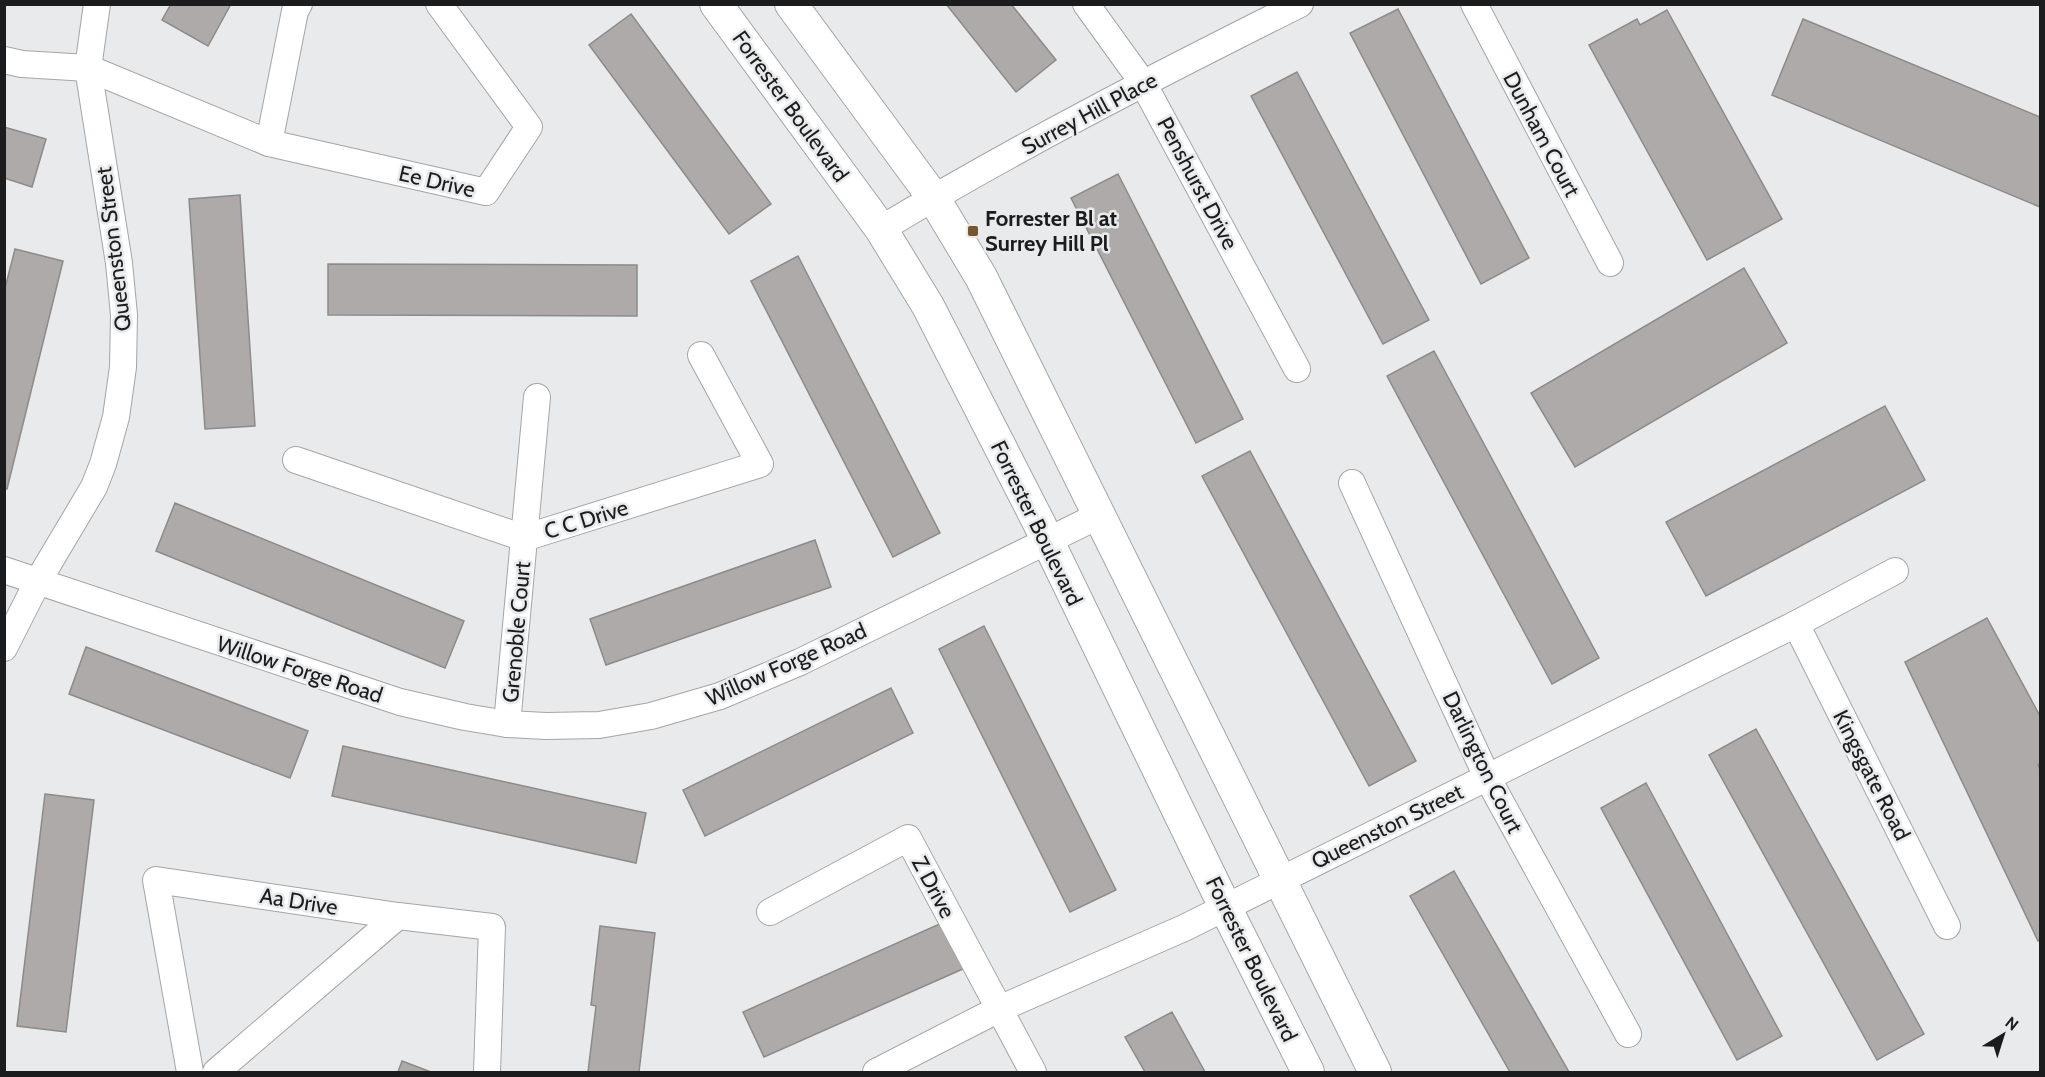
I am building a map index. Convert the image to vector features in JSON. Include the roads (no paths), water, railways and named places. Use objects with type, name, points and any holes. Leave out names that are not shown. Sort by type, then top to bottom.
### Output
[{"type":"street","name":"Queenston Street","points":[[4,648],[38,581],[93,487],[103,464],[116,417],[123,367],[124,315],[119,263],[88,68],[97,4]]},
{"type":"street","points":[[268,143],[295,11],[299,4]]},
{"type":"street","name":"Ee Drive","points":[[4,60],[22,64],[88,68],[268,143],[486,192],[529,127],[439,4]]},
{"type":"street","name":"Forrester Boulevard","points":[[716,4],[881,229],[928,306],[1047,541],[1308,1072]]},
{"type":"street","points":[[791,4],[933,197],[981,277],[1101,515],[1375,1072]]},
{"type":"street","name":"Penshurst Drive","points":[[1086,4],[1143,83],[1298,369]]},
{"type":"street","name":"Surrey Hill Place","points":[[881,229],[933,197],[1143,83],[1300,4]]},
{"type":"street","name":"Dunham Court","points":[[1474,4],[1610,263]]},
{"type":"street","name":"C C Drive","points":[[296,460],[524,538],[760,464],[701,355]]},
{"type":"street","name":"Grenoble Court","points":[[507,724],[537,397]]},
{"type":"street","name":"Darlington Court","points":[[1352,483],[1487,777],[1628,1034]]},
{"type":"street","name":"Willow Forge Road","points":[[4,570],[400,702],[507,724],[599,725],[651,716],[720,696],[800,662],[1101,515]]},
{"type":"street","name":"Queenston Street","points":[[876,1072],[999,1010],[1184,928],[1796,624],[1895,572]]},
{"type":"street","name":"Kingsgate Road","points":[[1796,624],[1947,926]]},
{"type":"street","name":"Z Drive","points":[[770,912],[908,838],[999,1010]]},
{"type":"street","name":"Aa Drive","points":[[190,1072],[156,880],[398,916]]},
{"type":"street","points":[[216,1072],[398,916],[492,927],[487,1072]]},
{"type":"street","points":[[999,1010],[1033,1072]]},
{"type":"place","name":"Forrester Bl at Surrey Hill Pl","points":[[973,231]]}]
